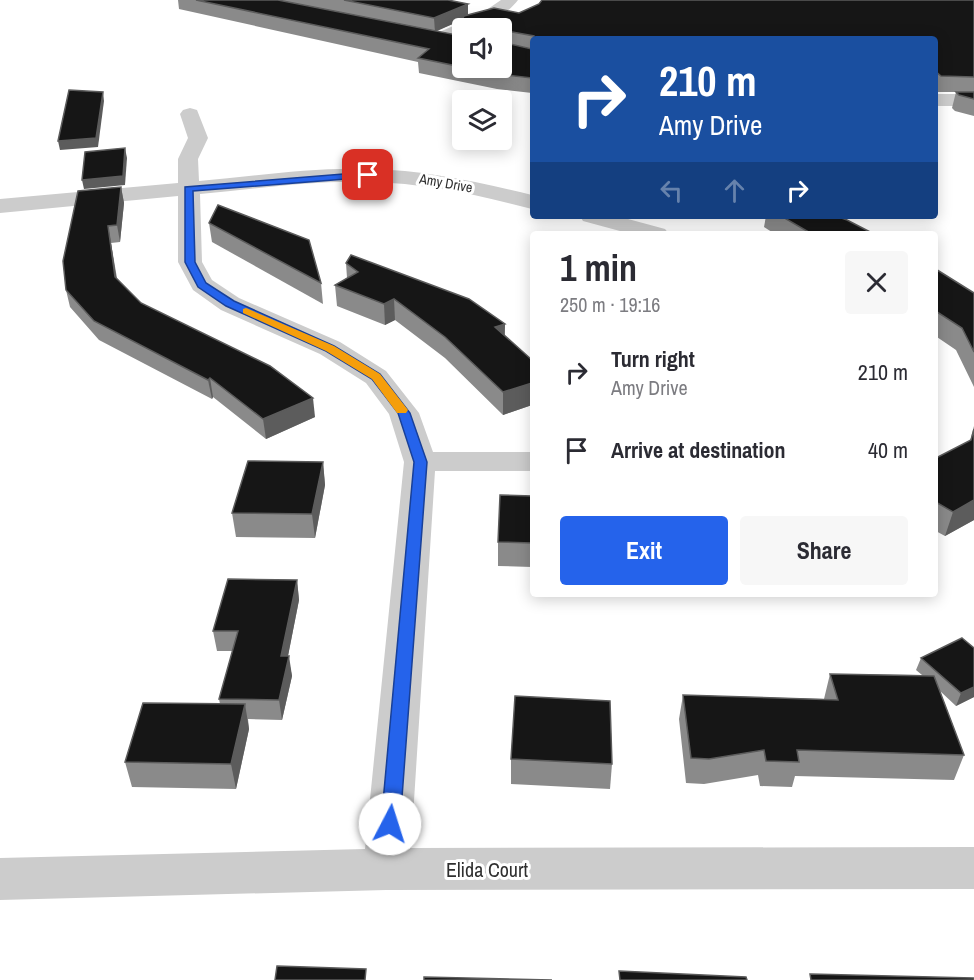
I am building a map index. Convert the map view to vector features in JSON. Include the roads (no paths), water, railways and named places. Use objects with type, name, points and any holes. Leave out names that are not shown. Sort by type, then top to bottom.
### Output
[{"type":"street","points":[[484,18],[511,0]]},
{"type":"street","points":[[452,29],[431,37],[452,42]]},
{"type":"street","points":[[938,100],[974,100]]},
{"type":"street","points":[[190,114],[198,138],[188,159],[190,262],[202,285],[230,304],[330,348],[376,377],[404,413],[420,462],[386,869]]},
{"type":"street","name":"Amy Drive","points":[[0,206],[368,175],[416,178],[463,185],[530,202]]},
{"type":"street","points":[[602,219],[646,231]]},
{"type":"street","points":[[420,462],[530,461]]},
{"type":"street","name":"Elida Court","points":[[0,879],[386,869],[974,868]]}]
